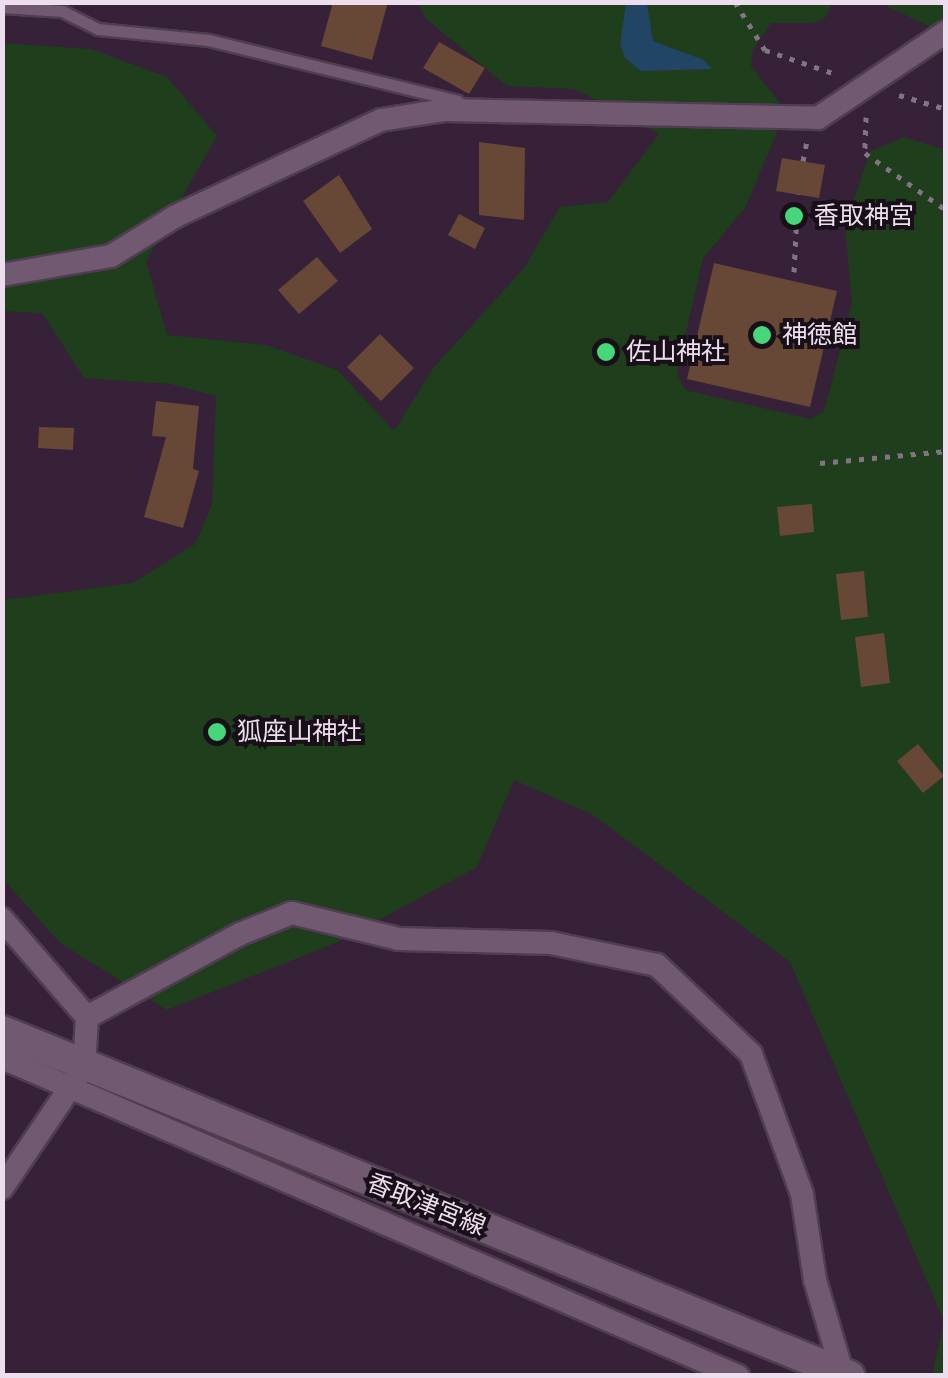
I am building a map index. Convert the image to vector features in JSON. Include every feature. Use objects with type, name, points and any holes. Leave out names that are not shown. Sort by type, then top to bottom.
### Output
[{"type":"main road","name":"香取津宮線","points":[[2,1031],[77,1076],[846,1374]]},
{"type":"street","points":[[2,275],[111,256],[176,216],[381,120],[496,111],[818,118],[946,32]]},
{"type":"street","points":[[87,1018],[240,934],[292,913],[399,939],[550,943],[657,966],[751,1054],[802,1194],[815,1280],[846,1374]]},
{"type":"street","points":[[2,919],[87,1018]]},
{"type":"street","points":[[2,1188],[77,1076],[87,1018]]},
{"type":"street","points":[[2,1058],[77,1076],[738,1376]]},
{"type":"lane","points":[[2,7],[62,10],[98,29],[208,40],[496,111]]},
{"type":"path","points":[[734,2],[765,50],[814,67]]},
{"type":"path","points":[[867,84],[864,154],[946,210]]},
{"type":"path","points":[[912,98],[946,109]]},
{"type":"path","points":[[794,272],[798,194]]},
{"type":"path","points":[[820,464],[946,451]]},
{"type":"green space","points":[[418,3],[832,3],[825,18],[813,23],[771,23],[753,50],[751,66],[786,111],[745,208],[703,258],[677,373],[685,390],[811,419],[824,411],[852,303],[845,226],[870,151],[904,137],[945,150],[945,1375],[932,1375],[944,1321],[790,962],[593,815],[514,780],[477,867],[338,942],[167,1010],[59,942],[3,879],[3,600],[133,583],[195,544],[212,505],[216,396],[170,384],[84,378],[42,313],[3,311],[3,43],[91,49],[167,77],[217,136],[146,261],[167,335],[266,345],[337,370],[394,431],[434,367],[524,268],[560,207],[608,202],[659,134],[575,89],[507,86],[425,18]]},
{"type":"green space","points":[[880,3],[945,3],[945,34]]},
{"type":"water","points":[[626,3],[647,3],[653,41],[704,60],[712,69],[641,71],[625,58],[620,44]]},
{"type":"building","points":[[333,2],[388,2],[372,60],[321,46]]},
{"type":"building","points":[[439,42],[485,68],[469,94],[423,68]]},
{"type":"building","points":[[479,142],[525,148],[524,220],[479,215]]},
{"type":"building","points":[[782,158],[825,165],[819,198],[776,191]]},
{"type":"building","points":[[339,175],[372,229],[340,253],[303,201]]},
{"type":"building","points":[[459,214],[485,228],[475,249],[448,235]]},
{"type":"building","points":[[317,257],[338,281],[299,314],[278,290]]},
{"type":"building","name":"神徳館","points":[[714,263],[837,291],[810,407],[687,379]]},
{"type":"building","points":[[380,334],[414,368],[381,401],[347,367]]},
{"type":"building","points":[[156,401],[199,406],[193,469],[199,471],[183,528],[144,517],[166,437],[152,436]]},
{"type":"building","points":[[39,427],[74,428],[73,450],[38,448]]},
{"type":"building","points":[[812,504],[814,532],[780,536],[777,507]]},
{"type":"building","points":[[864,571],[868,617],[841,620],[836,574]]},
{"type":"building","points":[[884,633],[890,683],[861,687],[855,637]]},
{"type":"building","points":[[918,744],[944,776],[923,793],[897,761]]},
{"type":"place","name":"香取神宮","points":[[794,216]]},
{"type":"place","name":"神徳館","points":[[762,335]]},
{"type":"place","name":"佐山神社","points":[[606,352]]},
{"type":"place","name":"狐座山神社","points":[[217,732]]}]
